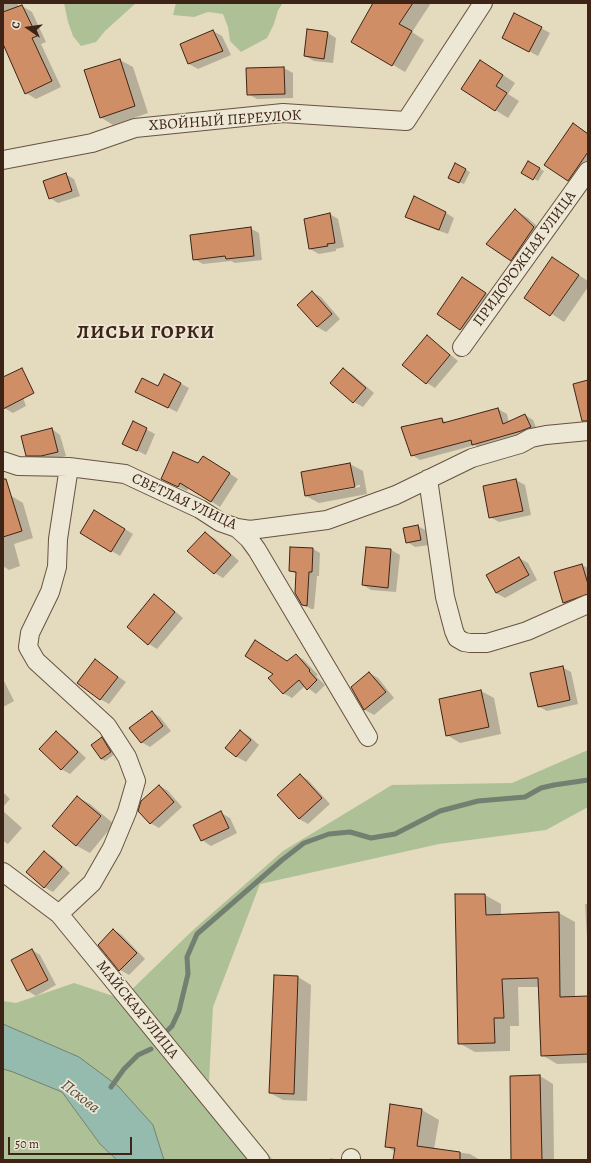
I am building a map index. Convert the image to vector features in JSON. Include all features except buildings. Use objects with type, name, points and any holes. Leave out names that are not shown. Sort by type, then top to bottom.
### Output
[{"type":"street","name":"ХВОЙНЫЙ ПЕРЕУЛОК","points":[[4,155],[92,143],[135,128],[283,114],[406,121],[483,3]]},
{"type":"street","name":"ПРИДОРОЖНАЯ УЛИЦА","points":[[462,347],[588,171]]},
{"type":"street","name":"СВЕТЛАЯ УЛИЦА","points":[[3,461],[18,466],[69,467],[125,474],[200,509],[220,522],[250,530],[327,520],[396,495],[472,458],[520,444],[531,438],[588,431]]},
{"type":"street","points":[[58,914],[92,883],[112,848],[127,812],[136,781],[127,757],[107,726],[36,661],[28,647],[30,633],[50,592],[57,567],[58,539],[69,467]]},
{"type":"street","points":[[428,480],[445,597],[457,638],[464,642],[470,643],[487,643],[527,631],[588,604]]},
{"type":"street","points":[[238,528],[257,550],[368,737]]},
{"type":"street","name":"МАЙСКАЯ УЛИЦА","points":[[3,872],[58,914],[260,1160]]},
{"type":"green space","points":[[64,3],[136,3],[105,31],[96,42],[81,46],[73,36]]},
{"type":"green space","points":[[176,3],[283,3],[278,10],[274,24],[267,38],[241,52],[230,41],[228,27],[223,14],[208,12],[194,17],[173,15]]},
{"type":"green space","points":[[588,750],[588,807],[546,830],[439,844],[260,884],[213,1007],[209,1081],[273,1160],[164,1160],[153,1125],[79,1057],[3,1024],[3,1001],[16,1003],[74,983],[122,999],[192,931],[283,851],[392,785],[512,783]]},
{"type":"green space","points":[[3,1069],[62,1092],[100,1144],[117,1160],[3,1160]]},
{"type":"water","name":"Пскова","points":[[3,1024],[79,1057],[118,1086],[153,1125],[164,1160],[117,1160],[100,1144],[62,1092],[3,1069]]},
{"type":"waterway","points":[[166,1032],[172,1026],[179,1011],[188,974],[187,957],[197,934],[282,860],[304,843],[329,834],[350,832],[371,838],[395,834],[440,811],[478,801],[525,797],[541,788],[588,780]]},
{"type":"waterway","points":[[111,1087],[124,1069],[138,1055],[151,1049]]},
{"type":"district","name":"ЛИСЬИ ГОРКИ","points":[[146,333]]}]
